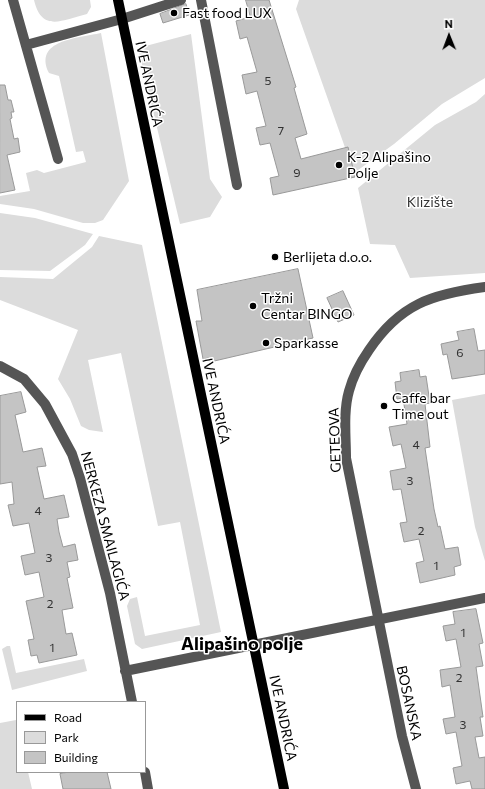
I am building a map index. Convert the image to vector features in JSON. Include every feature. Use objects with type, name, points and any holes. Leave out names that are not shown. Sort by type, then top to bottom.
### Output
[{"type":"main road","name":"IVE ANDRIĆA","points":[[118,0],[284,789]]},
{"type":"street","points":[[13,0],[58,159]]},
{"type":"street","points":[[26,45],[122,19],[181,0]]},
{"type":"street","points":[[201,0],[237,185]]},
{"type":"street","name":"GETEOVA","points":[[378,621],[346,458],[346,413],[348,392],[354,375],[381,332],[405,310],[421,302],[445,294],[485,287]]},
{"type":"street","name":"NERKEZA SMAILAGIĆA","points":[[0,366],[24,379],[45,404],[72,454],[80,478],[110,593],[132,701]]},
{"type":"street","points":[[125,671],[378,621],[485,598]]},
{"type":"street","name":"BOSANSKA","points":[[378,621],[402,736],[416,789]]},
{"type":"street","points":[[145,773],[148,789]]},
{"type":"green space","points":[[34,0],[90,0],[91,7],[87,14],[54,22],[48,21],[42,17]]},
{"type":"green space","points":[[299,0],[485,0],[485,78],[442,104],[394,144],[354,173],[296,9]]},
{"type":"green space","points":[[101,33],[129,181],[103,220],[95,223],[83,223],[34,209],[0,204],[0,196],[30,191],[26,173],[37,170],[44,173],[86,162],[83,151],[76,152],[59,76],[49,73],[46,62],[47,54],[52,47],[60,42]]},
{"type":"green space","points":[[191,34],[210,179],[222,197],[210,217],[180,224],[138,48]]},
{"type":"green space","name":"Klizište","points":[[485,94],[485,273],[410,278],[395,245],[370,244],[358,188],[435,125],[476,102]]},
{"type":"green space","points":[[0,213],[35,218],[93,234],[85,245],[50,271],[0,270]]},
{"type":"green space","points":[[99,236],[142,245],[221,632],[142,649],[135,644],[127,606],[130,599],[137,597],[145,636],[200,625],[180,522],[158,526],[121,353],[88,360],[103,432],[89,430],[81,426],[70,399],[58,379],[78,330],[0,300],[0,277],[53,279],[92,247]]},
{"type":"green space","points":[[485,394],[485,561],[475,527],[452,400]]},
{"type":"green space","points":[[10,646],[16,673],[84,659],[87,671],[12,690],[2,649]]},
{"type":"green space","points":[[16,720],[16,773],[28,773],[32,789],[0,789],[0,723]]},
{"type":"building","points":[[246,0],[269,0],[296,87],[294,88],[307,134],[295,138],[301,159],[348,147],[355,177],[273,195],[270,178],[279,176],[270,143],[260,145],[256,128],[266,126],[257,91],[246,94],[242,75],[257,72],[247,37],[240,39],[236,21],[250,17]]},
{"type":"building","name":"Fast food LUX","points":[[186,4],[189,15],[163,23],[160,14]]},
{"type":"building","points":[[0,85],[5,85],[8,100],[11,100],[14,112],[11,112],[12,118],[10,119],[14,139],[18,138],[20,152],[7,155],[15,190],[0,193]]},
{"type":"building","name":"Tržni Centar BINGO","points":[[298,269],[313,338],[210,362],[209,358],[203,359],[196,321],[202,321],[197,290]]},
{"type":"building","points":[[343,291],[354,315],[338,322],[327,298]]},
{"type":"building","points":[[474,329],[478,351],[485,350],[485,374],[452,379],[447,354],[443,355],[441,344],[459,340],[457,332]]},
{"type":"building","points":[[419,370],[420,377],[426,376],[430,403],[425,404],[430,447],[425,448],[434,509],[438,527],[440,526],[445,549],[458,547],[461,565],[454,567],[455,575],[420,583],[416,563],[424,561],[419,539],[404,542],[400,523],[407,522],[401,489],[393,490],[390,471],[406,468],[401,444],[393,446],[389,427],[407,424],[403,398],[397,399],[395,382],[401,381],[400,373]]},
{"type":"building","points":[[21,392],[26,412],[15,415],[23,452],[42,448],[46,466],[37,467],[44,499],[64,495],[69,517],[57,519],[59,532],[63,547],[75,544],[78,560],[67,562],[70,577],[67,578],[73,608],[62,610],[66,634],[72,633],[77,655],[39,663],[37,655],[31,656],[28,640],[34,639],[26,601],[44,597],[39,572],[25,575],[21,556],[35,553],[29,523],[13,526],[8,505],[14,504],[12,482],[0,484],[0,396]]},
{"type":"building","points":[[476,609],[483,643],[479,644],[483,666],[476,667],[483,717],[480,717],[483,736],[475,737],[479,758],[485,757],[485,789],[472,789],[470,781],[456,784],[453,768],[462,766],[456,732],[446,734],[443,719],[455,717],[450,685],[442,687],[440,670],[461,667],[456,639],[446,641],[443,626],[455,624],[453,612]]},
{"type":"building","points":[[107,773],[111,789],[63,789],[60,774]]},
{"type":"place","name":"Fast food LUX","points":[[174,13]]},
{"type":"place","name":"K-2 Alipašino Polje","points":[[339,165]]},
{"type":"place","name":"Berlijeta d.o.o.","points":[[275,257]]},
{"type":"place","name":"Tržni Centar BINGO","points":[[253,306]]},
{"type":"place","name":"Sparkasse","points":[[266,343]]},
{"type":"place","name":"Caffe bar Time out","points":[[384,406]]},
{"type":"district","name":"Alipašino polje","points":[[242,644]]}]
